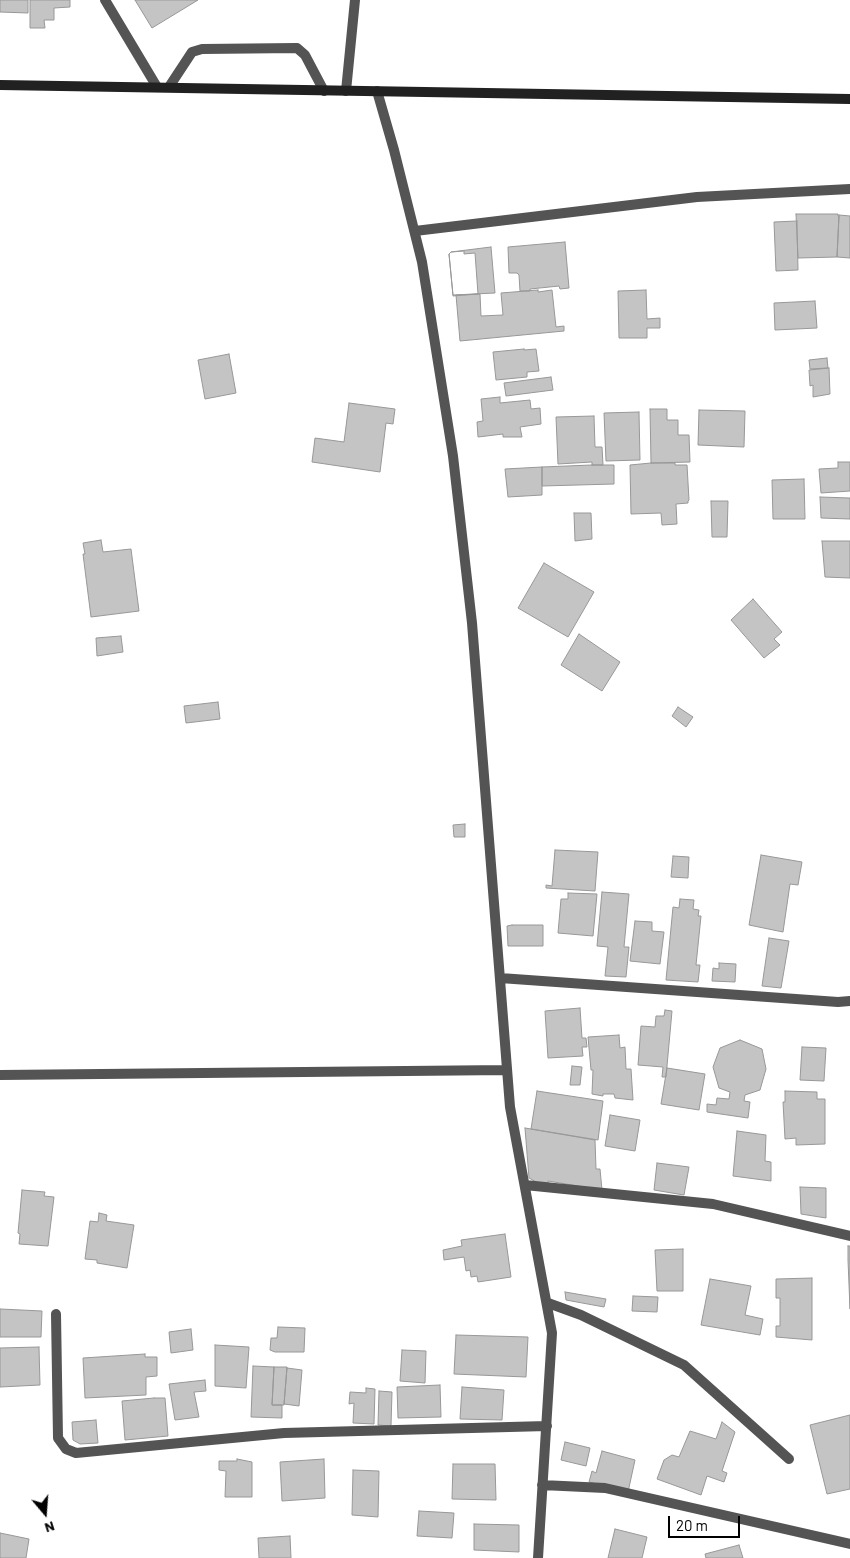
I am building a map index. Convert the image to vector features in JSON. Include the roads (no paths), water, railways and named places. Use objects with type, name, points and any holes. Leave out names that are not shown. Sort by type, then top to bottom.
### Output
[{"type":"street","points":[[105,0],[157,87]]},
{"type":"street","points":[[346,91],[355,0]]},
{"type":"street","points":[[169,87],[192,52],[202,50],[297,48],[305,55],[324,91]]},
{"type":"street","points":[[0,84],[850,99]]},
{"type":"street","points":[[377,91],[422,262],[453,456],[472,623],[510,1107],[552,1332],[538,1558]]},
{"type":"street","points":[[414,231],[697,197],[850,189]]},
{"type":"street","points":[[500,978],[850,1001]]},
{"type":"street","points":[[0,1075],[507,1070]]},
{"type":"street","points":[[525,1185],[713,1204],[850,1236]]},
{"type":"street","points":[[548,1303],[581,1315],[684,1366],[789,1459]]},
{"type":"street","points":[[56,1314],[58,1438],[66,1449],[76,1453],[284,1433],[547,1426]]},
{"type":"street","points":[[542,1486],[605,1488],[850,1544]]}]
